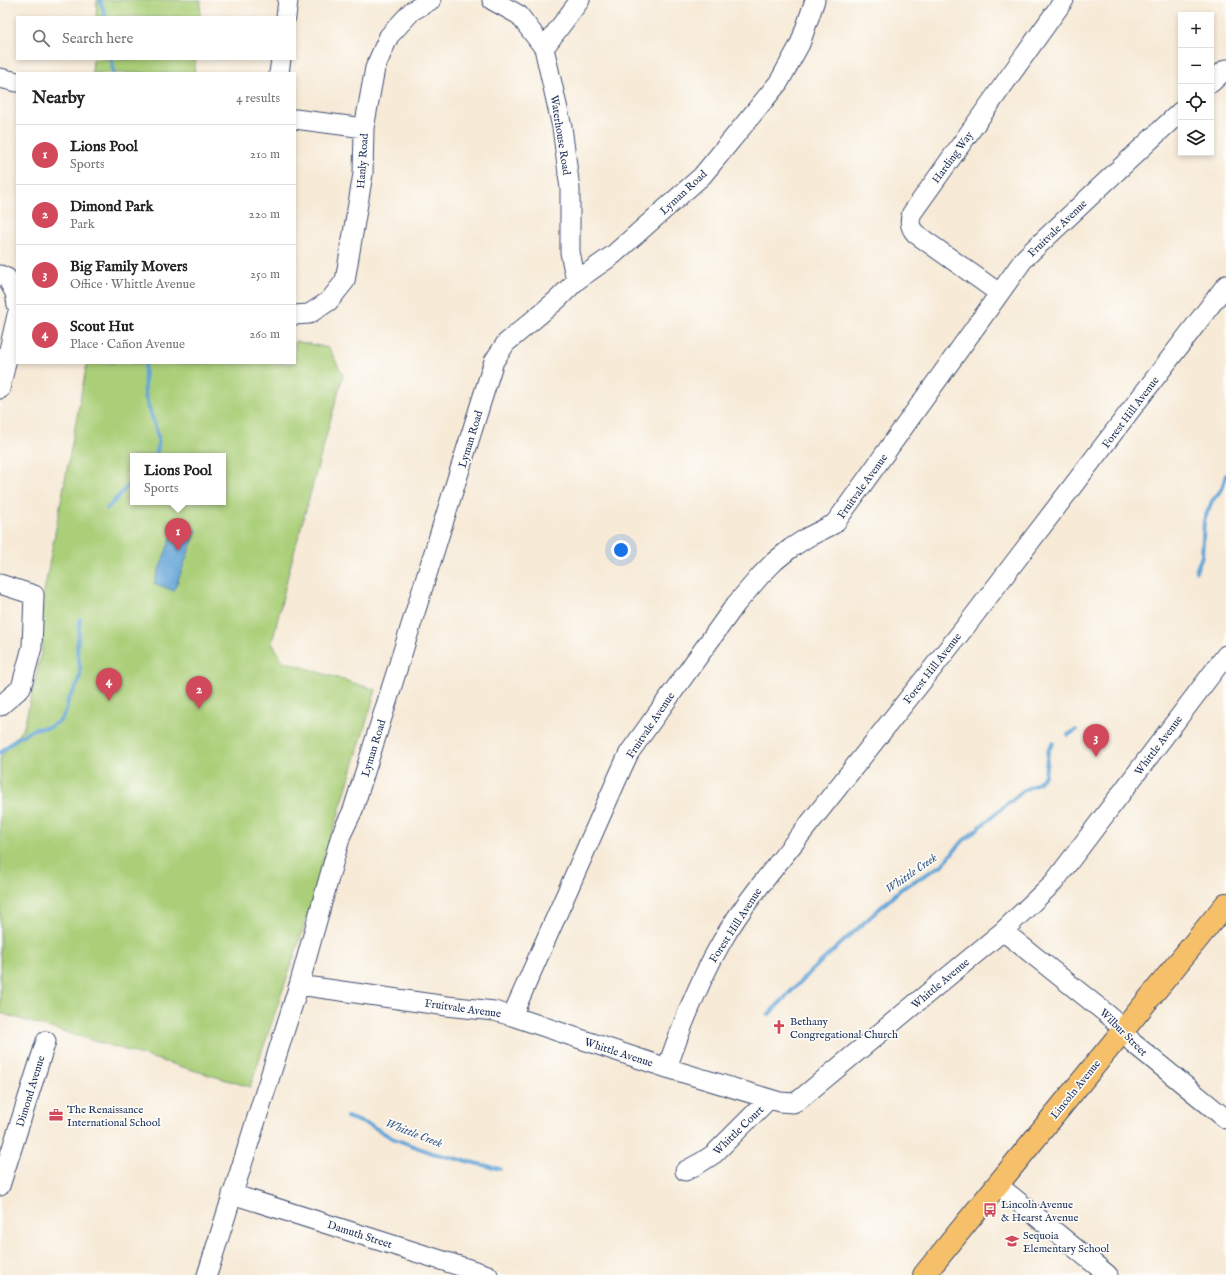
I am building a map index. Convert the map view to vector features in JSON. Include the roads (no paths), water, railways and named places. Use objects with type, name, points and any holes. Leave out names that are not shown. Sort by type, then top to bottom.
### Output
[{"type":"main road","name":"Lincoln Avenue","points":[[924,1275],[1226,904]]},
{"type":"street","points":[[286,16],[288,0]]},
{"type":"street","name":"Hanly Road","points":[[296,315],[309,314],[329,301],[345,281],[363,174],[364,128],[375,68],[389,36],[412,11],[431,0]]},
{"type":"street","points":[[492,0],[520,15],[544,48],[580,0]]},
{"type":"street","name":"Lyman Road","points":[[299,985],[341,835],[353,810],[494,361],[506,343],[576,281],[613,255],[702,176],[779,82],[800,44],[815,0]]},
{"type":"street","name":"Harding Way","points":[[999,292],[916,234],[912,230],[910,219],[912,213],[1064,0]]},
{"type":"street","name":"Waterhouse Road","points":[[544,48],[562,127],[570,189],[570,252],[576,281]]},
{"type":"street","points":[[279,72],[281,60]]},
{"type":"street","points":[[1214,80],[1226,69]]},
{"type":"street","points":[[0,78],[16,82]]},
{"type":"street","name":"Fruitvale Avenue","points":[[299,985],[483,1010],[512,1016],[629,753],[736,604],[760,575],[775,561],[791,548],[808,537],[834,524],[838,520],[999,292],[1032,251],[1178,114]]},
{"type":"street","points":[[296,119],[364,128]]},
{"type":"street","points":[[0,275],[7,278],[15,293],[16,299]]},
{"type":"street","name":"Forest Hill Avenue","points":[[667,1068],[679,1033],[704,974],[738,915],[758,887],[966,626],[1226,285]]},
{"type":"street","points":[[0,389],[16,319]]},
{"type":"street","points":[[0,584],[34,595],[32,647],[21,688],[0,706]]},
{"type":"street","name":"Whittle Avenue","points":[[512,1016],[667,1068],[769,1099],[786,1103],[793,1103],[799,1100],[1003,931],[1054,882],[1226,655]]},
{"type":"street","name":"Wilbur Street","points":[[1003,931],[1112,1018],[1133,1044],[1226,1119]]},
{"type":"street","points":[[206,1275],[299,985]]},
{"type":"street","name":"Dimond Avenue","points":[[0,1186],[46,1041]]},
{"type":"street","name":"Whittle Court","points":[[684,1171],[714,1154],[769,1099]]},
{"type":"street","points":[[998,1185],[1108,1275]]},
{"type":"street","name":"Damuth Street","points":[[232,1194],[488,1275]]},
{"type":"water","points":[[177,522],[197,530],[174,591],[154,583]]},
{"type":"waterway","points":[[100,0],[106,16]]},
{"type":"waterway","points":[[112,60],[113,72]]},
{"type":"waterway","points":[[145,364],[146,401],[155,426],[158,442],[156,453]]},
{"type":"waterway","name":"Whittle Creek","points":[[1196,571],[1202,556],[1204,520],[1212,501],[1222,489],[1226,475]]},
{"type":"waterway","points":[[107,509],[130,483]]},
{"type":"waterway","points":[[0,753],[16,739],[34,729],[50,727],[61,720],[66,711],[68,700],[77,685],[80,676],[77,650],[80,619]]},
{"type":"waterway","name":"Whittle Creek","points":[[1068,735],[1076,730]]},
{"type":"waterway","name":"Whittle Creek","points":[[768,1015],[812,970],[901,889],[942,865],[963,841],[1024,790],[1038,783],[1045,775],[1048,751],[1053,743]]},
{"type":"waterway","name":"Whittle Creek","points":[[347,1117],[372,1126],[392,1138],[432,1153],[500,1169]]},
{"type":"place","name":"Lions Pool","points":[[178,551]]},
{"type":"place","name":"Scout Hut","points":[[109,701]]},
{"type":"place","name":"Dimond Park","points":[[199,709]]},
{"type":"place","name":"Big Family Movers","points":[[1096,757]]},
{"type":"place","name":"Bethany Congregational Church","points":[[779,1027]]},
{"type":"place","name":"The Renaissance International School","points":[[56,1115]]},
{"type":"place","name":"Lincoln Avenue & Hearst Avenue","points":[[990,1210]]},
{"type":"place","name":"Sequoia Elementary School","points":[[1012,1241]]}]
